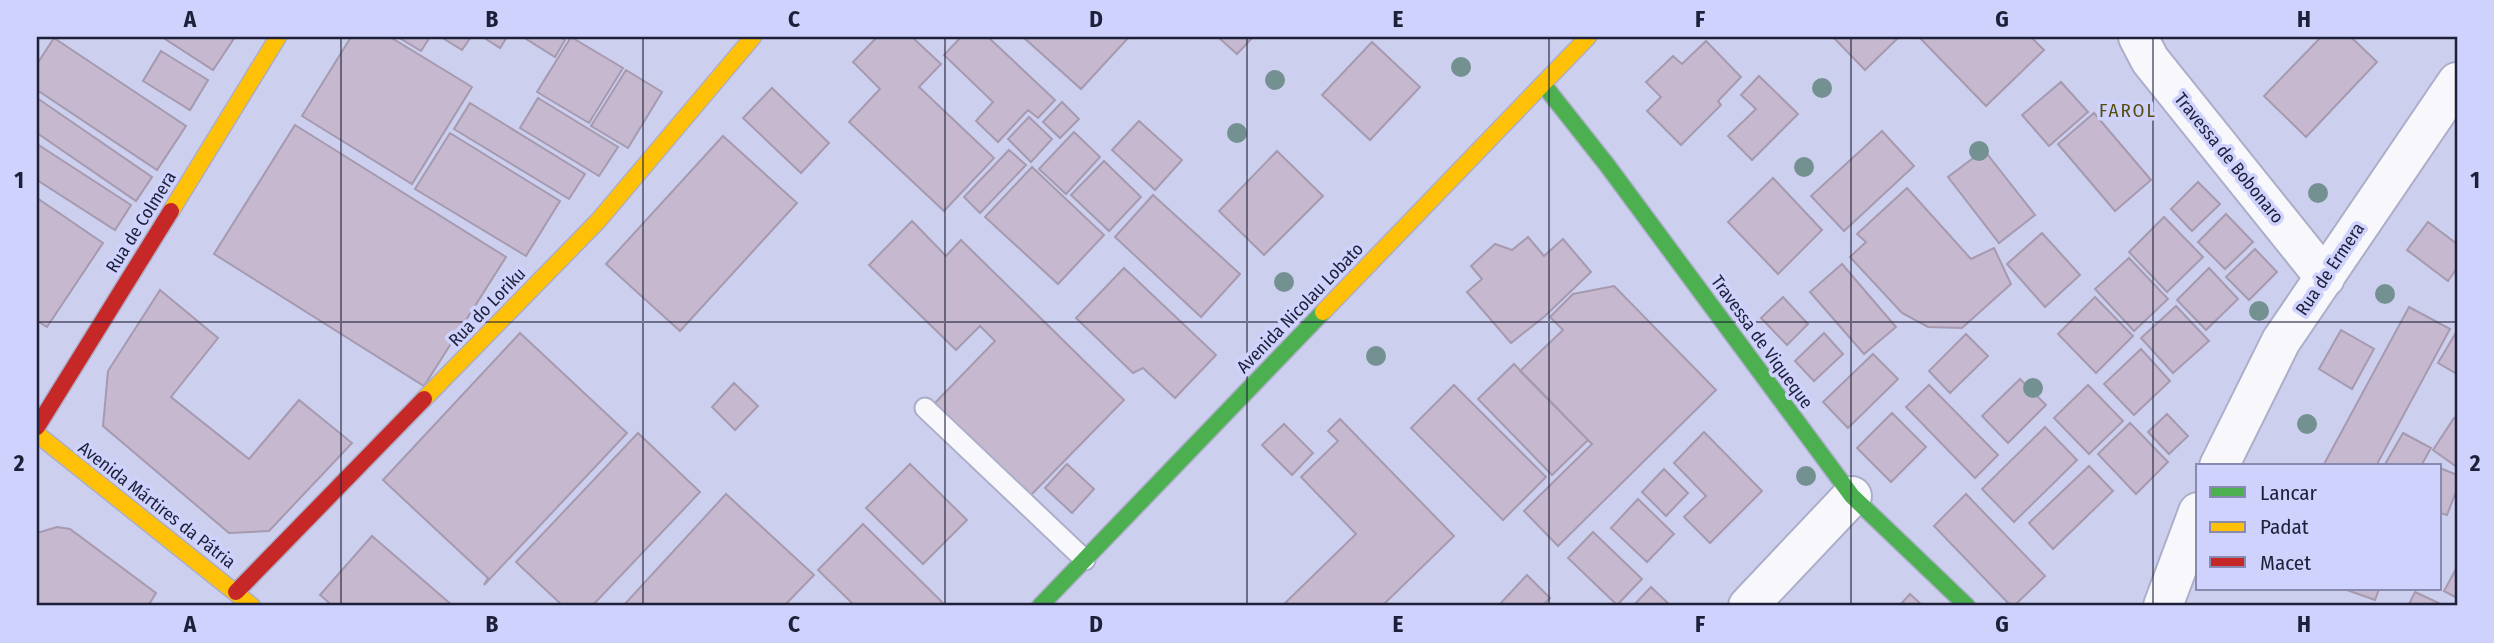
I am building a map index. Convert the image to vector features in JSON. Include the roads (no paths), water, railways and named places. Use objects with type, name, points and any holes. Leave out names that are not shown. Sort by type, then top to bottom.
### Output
[{"type":"street","name":"Rua de Colmera","points":[[37,427],[278,37]]},
{"type":"street","name":"Rua do Loriku","points":[[236,592],[598,221],[753,37]]},
{"type":"street","name":"Travessa de Bobonaro","points":[[2138,37],[2150,60],[2325,278]]},
{"type":"street","name":"Avenida Nicolau Lobato","points":[[1040,606],[1586,38]]},
{"type":"street","name":"Rua de Ermera","points":[[2221,464],[2281,341],[2457,82]]},
{"type":"street","name":"Travessa de Viqueque","points":[[1543,84],[1607,165],[1852,496],[1967,606]]},
{"type":"street","name":"Avenida Mártires da Pátria","points":[[37,434],[252,606]]},
{"type":"street","points":[[1748,606],[1852,496]]},
{"type":"street","points":[[2163,606],[2196,517]]},
{"type":"lane","points":[[925,408],[1085,560]]},
{"type":"district","name":"FAROL","points":[[2128,110]]}]
